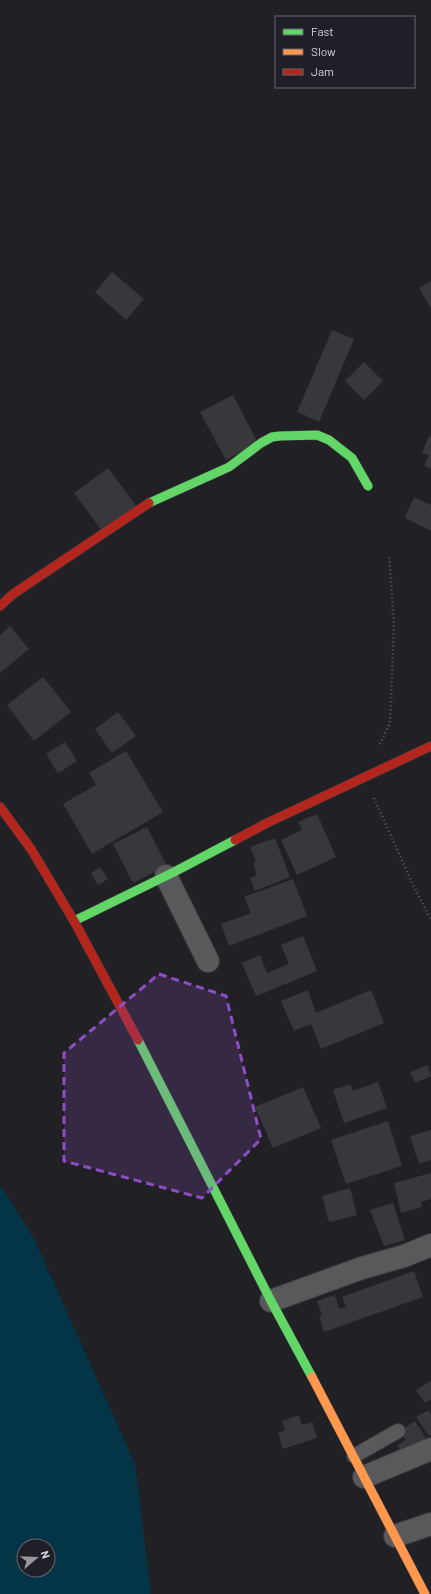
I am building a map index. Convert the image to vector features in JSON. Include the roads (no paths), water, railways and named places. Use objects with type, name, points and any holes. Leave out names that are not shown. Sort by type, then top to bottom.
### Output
[{"type":"main road","points":[[0,606],[13,594],[95,540],[146,504],[229,467],[261,443],[272,437],[317,435],[329,440],[352,458],[368,486]]},
{"type":"main road","points":[[74,921],[166,876],[267,823],[431,746]]},
{"type":"main road","points":[[0,807],[31,849],[74,921],[162,1086],[271,1301],[354,1456],[425,1594]]},
{"type":"street","points":[[166,876],[208,961]]},
{"type":"street","points":[[271,1301],[362,1268],[404,1256],[431,1245]]},
{"type":"street","points":[[364,1477],[431,1448]]},
{"type":"street","points":[[395,1536],[431,1524]]},
{"type":"lane","points":[[354,1456],[398,1432]]},
{"type":"water","points":[[0,1185],[34,1238],[135,1464],[151,1594],[0,1594]]}]
